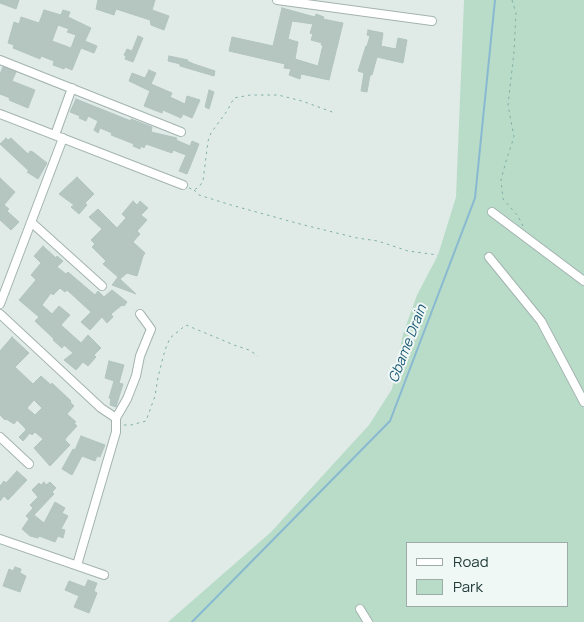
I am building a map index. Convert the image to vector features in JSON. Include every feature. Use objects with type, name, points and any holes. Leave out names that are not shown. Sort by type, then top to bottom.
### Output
[{"type":"street","points":[[278,0],[432,21]]},
{"type":"street","points":[[341,9],[343,0]]},
{"type":"street","points":[[0,60],[181,132]]},
{"type":"street","points":[[55,134],[72,88]]},
{"type":"street","points":[[0,115],[55,134],[184,185]]},
{"type":"street","points":[[0,304],[3,284],[32,222],[63,138]]},
{"type":"street","points":[[492,212],[584,281]]},
{"type":"street","points":[[32,222],[102,286]]},
{"type":"street","points":[[489,257],[540,321],[584,402]]},
{"type":"street","points":[[0,314],[116,421]]},
{"type":"street","points":[[77,565],[111,451],[116,432],[116,421],[136,376],[140,356],[152,329],[140,314]]},
{"type":"street","points":[[0,437],[29,464]]},
{"type":"street","points":[[0,538],[104,575]]},
{"type":"street","points":[[360,609],[368,622]]},
{"type":"path","points":[[512,0],[516,13],[508,105],[514,137],[501,180],[503,199],[523,224]]},
{"type":"path","points":[[194,190],[203,181],[208,141],[211,132],[234,98],[250,95],[278,95],[302,101],[335,113]]},
{"type":"path","points":[[184,185],[199,195],[231,205],[357,238],[378,241],[408,251],[438,255]]},
{"type":"path","points":[[116,421],[131,425],[146,421],[155,396],[165,350],[170,338],[186,325],[250,350],[258,356]]},
{"type":"green space","points":[[464,0],[584,0],[584,622],[168,622],[271,532],[369,425],[392,389],[403,334],[417,295],[438,255],[456,197]]},
{"type":"building","points":[[0,0],[19,0],[16,9],[0,3]]},
{"type":"building","points":[[98,0],[155,0],[152,10],[169,16],[164,30],[151,25],[150,20],[116,9],[114,15],[96,9]]},
{"type":"building","points":[[282,8],[315,17],[316,14],[324,17],[323,19],[343,23],[329,80],[301,74],[300,79],[289,75],[291,69],[284,68],[285,64],[229,51],[232,37],[273,46]],"holes":[[[292,21],[313,24],[310,33],[313,34],[311,40],[323,45],[318,66],[295,59],[298,42],[288,39]]]},
{"type":"building","points":[[44,10],[61,15],[63,10],[70,12],[68,17],[91,28],[85,41],[97,46],[94,53],[81,48],[72,70],[53,65],[54,61],[41,56],[40,59],[13,48],[14,45],[8,43],[14,22],[19,24],[21,17],[39,23]],"holes":[[[58,25],[69,29],[67,32],[76,35],[71,48],[52,41]]]},
{"type":"building","points":[[368,30],[383,33],[381,46],[396,49],[398,38],[407,40],[403,63],[377,57],[372,75],[370,75],[367,92],[361,91],[364,73],[358,71],[370,36],[367,35]]},
{"type":"building","points":[[138,36],[143,38],[133,62],[125,59],[126,56],[124,55],[127,49],[132,51]]},
{"type":"building","points":[[169,56],[188,60],[215,71],[214,76],[168,61]]},
{"type":"building","points":[[3,67],[16,72],[12,81],[35,90],[28,108],[0,94],[0,74]]},
{"type":"building","points":[[149,70],[156,73],[151,84],[172,93],[170,97],[185,104],[187,96],[200,100],[192,118],[183,114],[181,118],[163,110],[162,113],[144,106],[150,91],[129,81],[132,73],[145,78]]},
{"type":"building","points":[[209,90],[214,92],[209,109],[205,107]]},
{"type":"building","points":[[76,99],[131,121],[131,119],[152,127],[151,132],[177,138],[176,140],[190,146],[192,141],[199,144],[187,174],[179,171],[186,155],[173,150],[172,153],[146,144],[144,148],[141,146],[140,149],[133,146],[134,144],[111,135],[112,133],[100,128],[98,133],[94,130],[98,121],[88,116],[86,121],[70,112]]},
{"type":"building","points":[[6,138],[8,140],[11,138],[28,154],[30,151],[33,152],[47,163],[38,179],[27,172],[29,171],[0,144]]},
{"type":"building","points":[[77,177],[94,194],[85,203],[87,205],[79,214],[71,207],[74,205],[59,194]]},
{"type":"building","points":[[0,178],[15,192],[4,205],[9,209],[7,211],[19,222],[11,230],[0,220]]},
{"type":"building","points":[[133,201],[137,205],[140,201],[148,208],[141,215],[147,220],[137,231],[140,234],[133,242],[145,253],[137,276],[127,273],[120,279],[136,294],[112,285],[118,277],[103,264],[106,261],[92,247],[95,244],[91,240],[102,229],[89,217],[98,209],[117,228],[126,218],[122,214]]},
{"type":"building","points":[[43,246],[56,258],[57,256],[63,261],[57,267],[66,274],[68,272],[95,295],[98,291],[104,297],[112,290],[127,302],[111,314],[113,317],[107,323],[102,317],[90,330],[81,322],[91,312],[67,290],[65,292],[60,288],[53,295],[51,293],[42,305],[52,314],[59,306],[70,315],[61,325],[81,343],[88,335],[101,348],[94,355],[96,357],[88,366],[83,362],[76,370],[64,360],[73,353],[64,345],[62,348],[53,340],[35,321],[39,317],[19,300],[36,280],[31,275],[41,263],[34,256]]},
{"type":"building","points":[[12,337],[29,353],[15,367],[33,384],[41,376],[51,385],[52,383],[74,406],[67,414],[76,422],[74,423],[77,426],[65,440],[70,445],[50,466],[34,448],[43,439],[35,432],[32,435],[30,433],[23,441],[19,437],[26,430],[25,428],[17,420],[14,424],[5,420],[0,415],[0,351]],"holes":[[[34,400],[42,408],[35,415],[27,408]]]},
{"type":"building","points":[[109,361],[124,365],[119,383],[123,384],[116,407],[110,405],[111,399],[109,398],[114,381],[105,378]]},
{"type":"building","points":[[81,436],[105,445],[100,457],[97,456],[95,461],[82,456],[72,475],[62,469],[73,449],[75,450]]},
{"type":"building","points":[[17,471],[27,480],[8,500],[4,496],[0,501],[0,486],[4,481],[6,483]]},
{"type":"building","points":[[44,482],[46,485],[50,482],[56,488],[52,492],[54,494],[34,515],[44,523],[55,502],[65,508],[62,513],[68,516],[61,529],[65,530],[63,538],[58,536],[55,542],[39,536],[38,538],[30,536],[22,529],[29,519],[26,516],[33,508],[30,505],[38,497],[32,490],[39,483],[41,485]]},
{"type":"building","points":[[15,567],[21,569],[20,573],[26,576],[20,592],[3,586],[9,569],[13,571]]},
{"type":"building","points":[[88,580],[97,583],[94,591],[97,593],[89,613],[74,607],[79,596],[65,590],[69,581],[85,587]]},
{"type":"waterway","name":"Gbame Drain","points":[[192,622],[390,421],[475,198],[495,0]]}]
